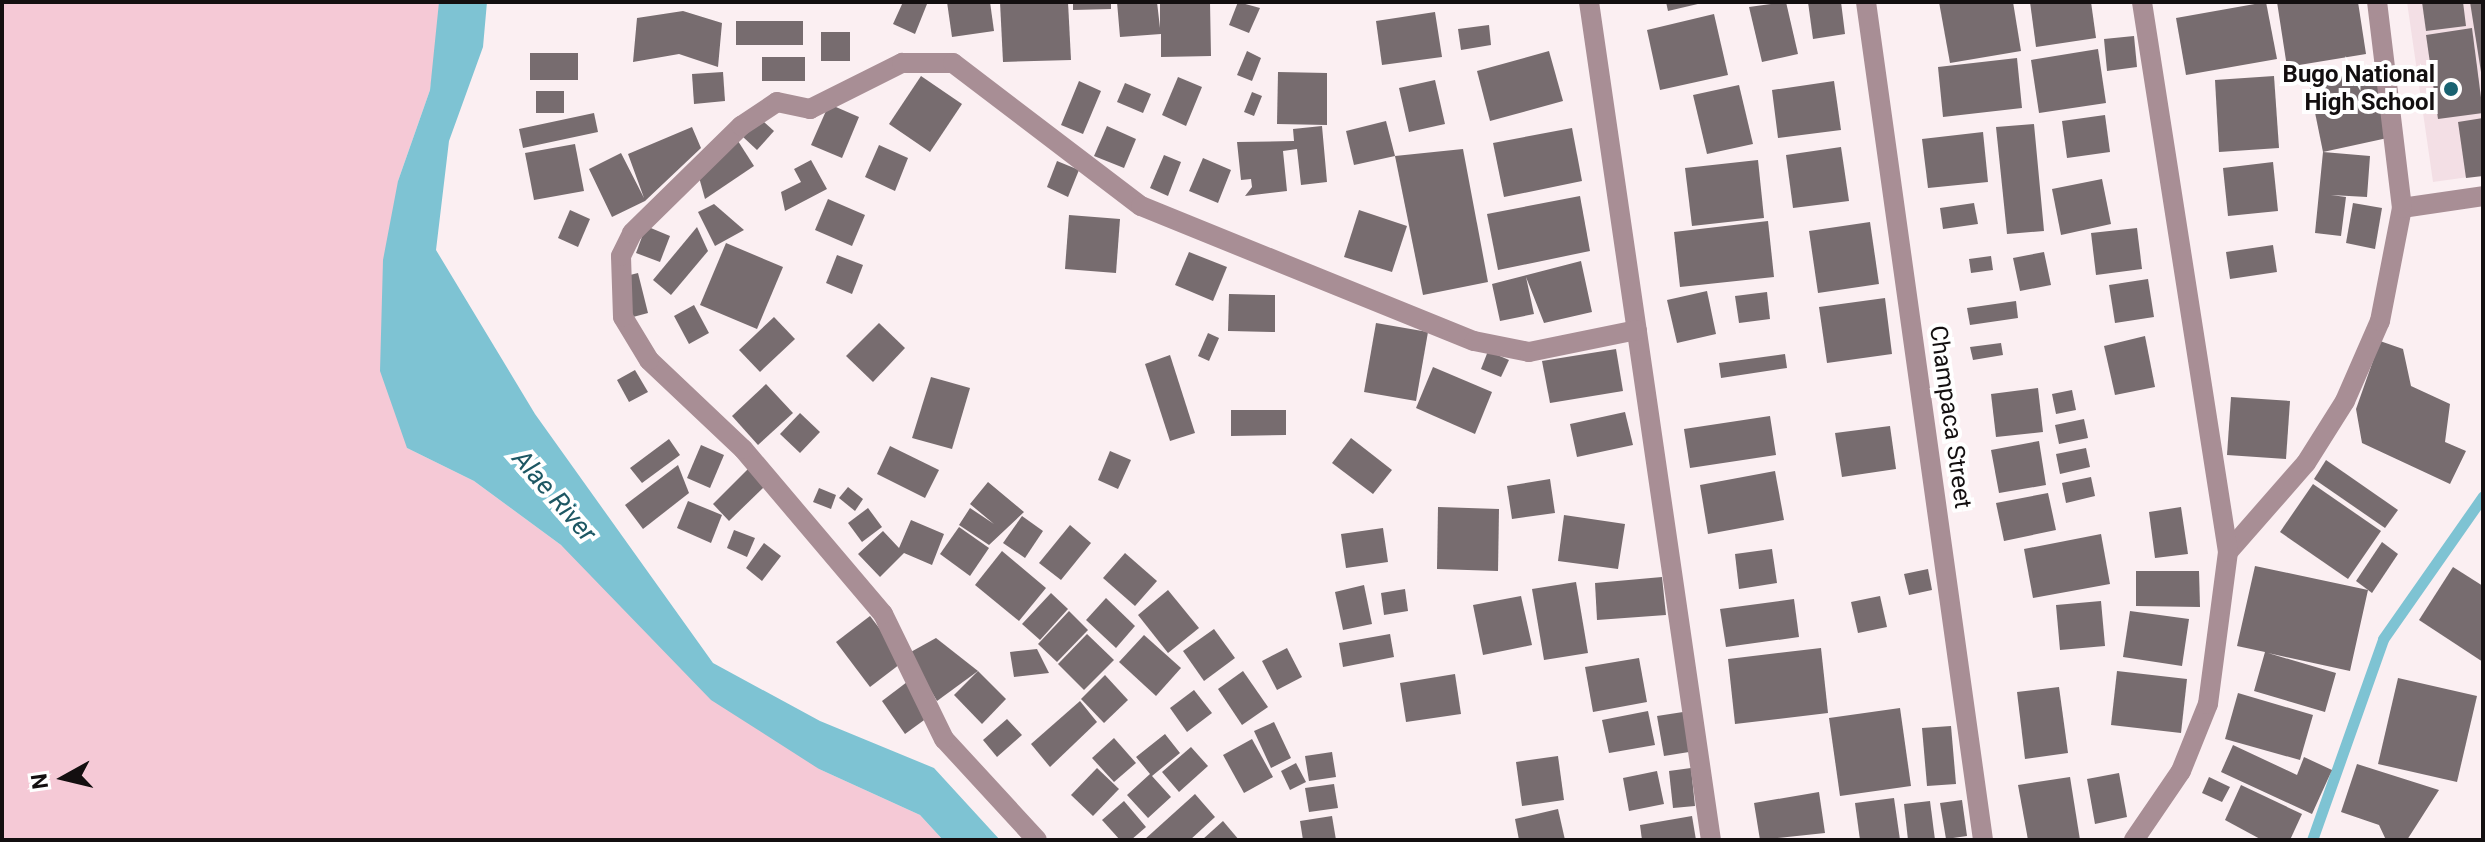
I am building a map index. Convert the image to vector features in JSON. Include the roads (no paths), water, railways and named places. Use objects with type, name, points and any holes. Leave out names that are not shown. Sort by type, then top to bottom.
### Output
[{"type":"street","points":[[1589,2],[1711,840]]},
{"type":"street","name":"Champaca Street","points":[[1866,2],[1983,840]]},
{"type":"street","points":[[2134,840],[2181,771],[2208,704],[2228,552],[2142,2]]},
{"type":"street","points":[[2228,552],[2306,463],[2345,401],[2380,321],[2402,208],[2377,2]]},
{"type":"street","points":[[1037,840],[944,739],[883,614],[743,449],[649,360],[623,317],[621,256],[632,233],[741,126],[777,102],[810,109],[902,63],[953,63],[1141,206],[1474,341],[1529,352],[1637,330]]},
{"type":"street","points":[[2402,208],[2483,196]]},
{"type":"water","name":"Alae River","points":[[439,2],[487,2],[483,47],[449,141],[436,250],[535,414],[713,663],[820,721],[934,768],[1000,840],[943,840],[920,815],[819,769],[711,700],[561,545],[474,481],[407,448],[380,371],[383,260],[398,181],[430,90]]},
{"type":"waterway","points":[[2312,840],[2383,639],[2483,496]]},
{"type":"place","name":"Bugo National High School","points":[[2451,89]]}]
